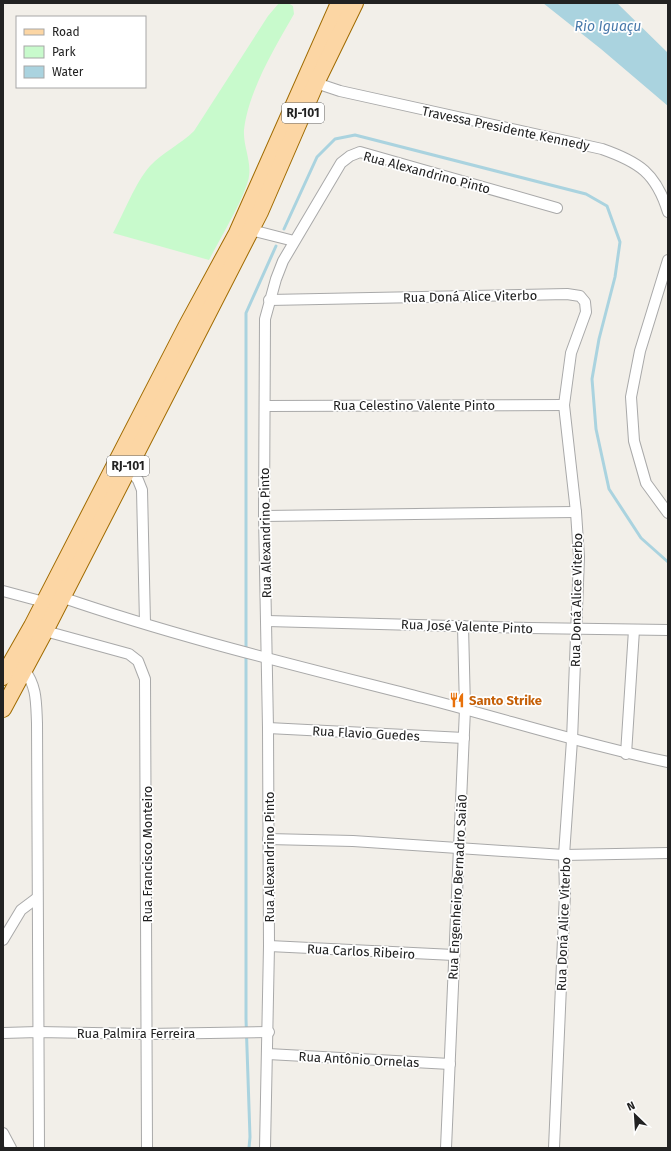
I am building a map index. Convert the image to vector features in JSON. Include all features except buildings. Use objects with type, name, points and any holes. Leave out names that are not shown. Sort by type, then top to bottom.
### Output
[{"type":"main road","name":"RJ-101","points":[[3,677],[44,602],[186,327],[237,233],[339,3]]},
{"type":"main road","name":"RJ-101","points":[[3,709],[45,631],[61,597],[251,230],[316,83],[355,3]]},
{"type":"street","name":"Travessa Presidente Kennedy","points":[[316,83],[340,91],[602,149],[627,157],[644,168],[655,183],[668,212]]},
{"type":"street","name":"Rua Alexandrino Pinto","points":[[266,1148],[269,1032],[269,946],[267,620],[264,516],[265,318],[269,300],[283,262],[294,240],[342,163],[350,156],[360,152],[557,208]]},
{"type":"street","points":[[251,230],[294,240]]},
{"type":"street","points":[[668,260],[640,351],[631,397],[634,441],[646,483],[668,513]]},
{"type":"street","name":"Rua Doná Alice Viterbo","points":[[269,300],[567,294],[580,296],[585,302],[586,312],[571,353],[564,405],[576,512],[579,557],[572,740],[564,855],[565,893],[554,1148]]},
{"type":"street","name":"Rua Celestino Valente Pinto","points":[[265,406],[564,405]]},
{"type":"street","points":[[128,468],[138,480],[142,490],[146,623]]},
{"type":"street","points":[[264,516],[576,512]]},
{"type":"street","points":[[3,591],[44,602]]},
{"type":"street","points":[[61,597],[267,658],[465,709],[572,740],[626,754],[668,762]]},
{"type":"street","name":"Rua José Valente Pinto","points":[[267,620],[577,629],[668,630]]},
{"type":"street","name":"Rua Engenheiro Bernadro Saiā0","points":[[446,1148],[465,709],[463,626]]},
{"type":"street","points":[[626,754],[634,630]]},
{"type":"street","name":"Rua Francisco Monteiro","points":[[45,631],[125,652],[138,660],[144,674],[147,711],[147,1148]]},
{"type":"street","points":[[24,669],[32,680],[35,690],[37,723],[39,1148]]},
{"type":"street","name":"Rua Flavio Guedes","points":[[268,728],[464,738]]},
{"type":"street","points":[[268,839],[353,841],[564,855],[668,853]]},
{"type":"street","points":[[3,940],[21,910],[37,898]]},
{"type":"street","name":"Rua Carlos Ribeiro","points":[[269,946],[454,955]]},
{"type":"street","name":"Rua Palmira Ferreira","points":[[3,1033],[38,1032],[147,1034],[269,1032]]},
{"type":"street","name":"Rua Antônio Ornelas","points":[[268,1054],[450,1064]]},
{"type":"street","points":[[3,1133],[11,1148]]},
{"type":"green space","points":[[279,3],[288,3],[293,6],[294,14],[263,70],[251,100],[244,130],[249,162],[248,181],[236,210],[209,260],[113,233],[135,189],[150,166],[194,131],[268,16]]},
{"type":"water","name":"Rio Iguaçu","points":[[543,3],[617,3],[668,53],[668,106],[601,49]]},
{"type":"waterway","points":[[284,229],[317,157],[335,139],[355,135],[586,194],[607,206],[620,242],[615,277],[599,339],[592,379],[596,429],[609,489],[641,538],[668,562]]},
{"type":"waterway","points":[[249,1148],[250,1137],[246,1019],[246,313],[276,246]]},
{"type":"place","name":"Santo Strike","points":[[457,700]]}]
